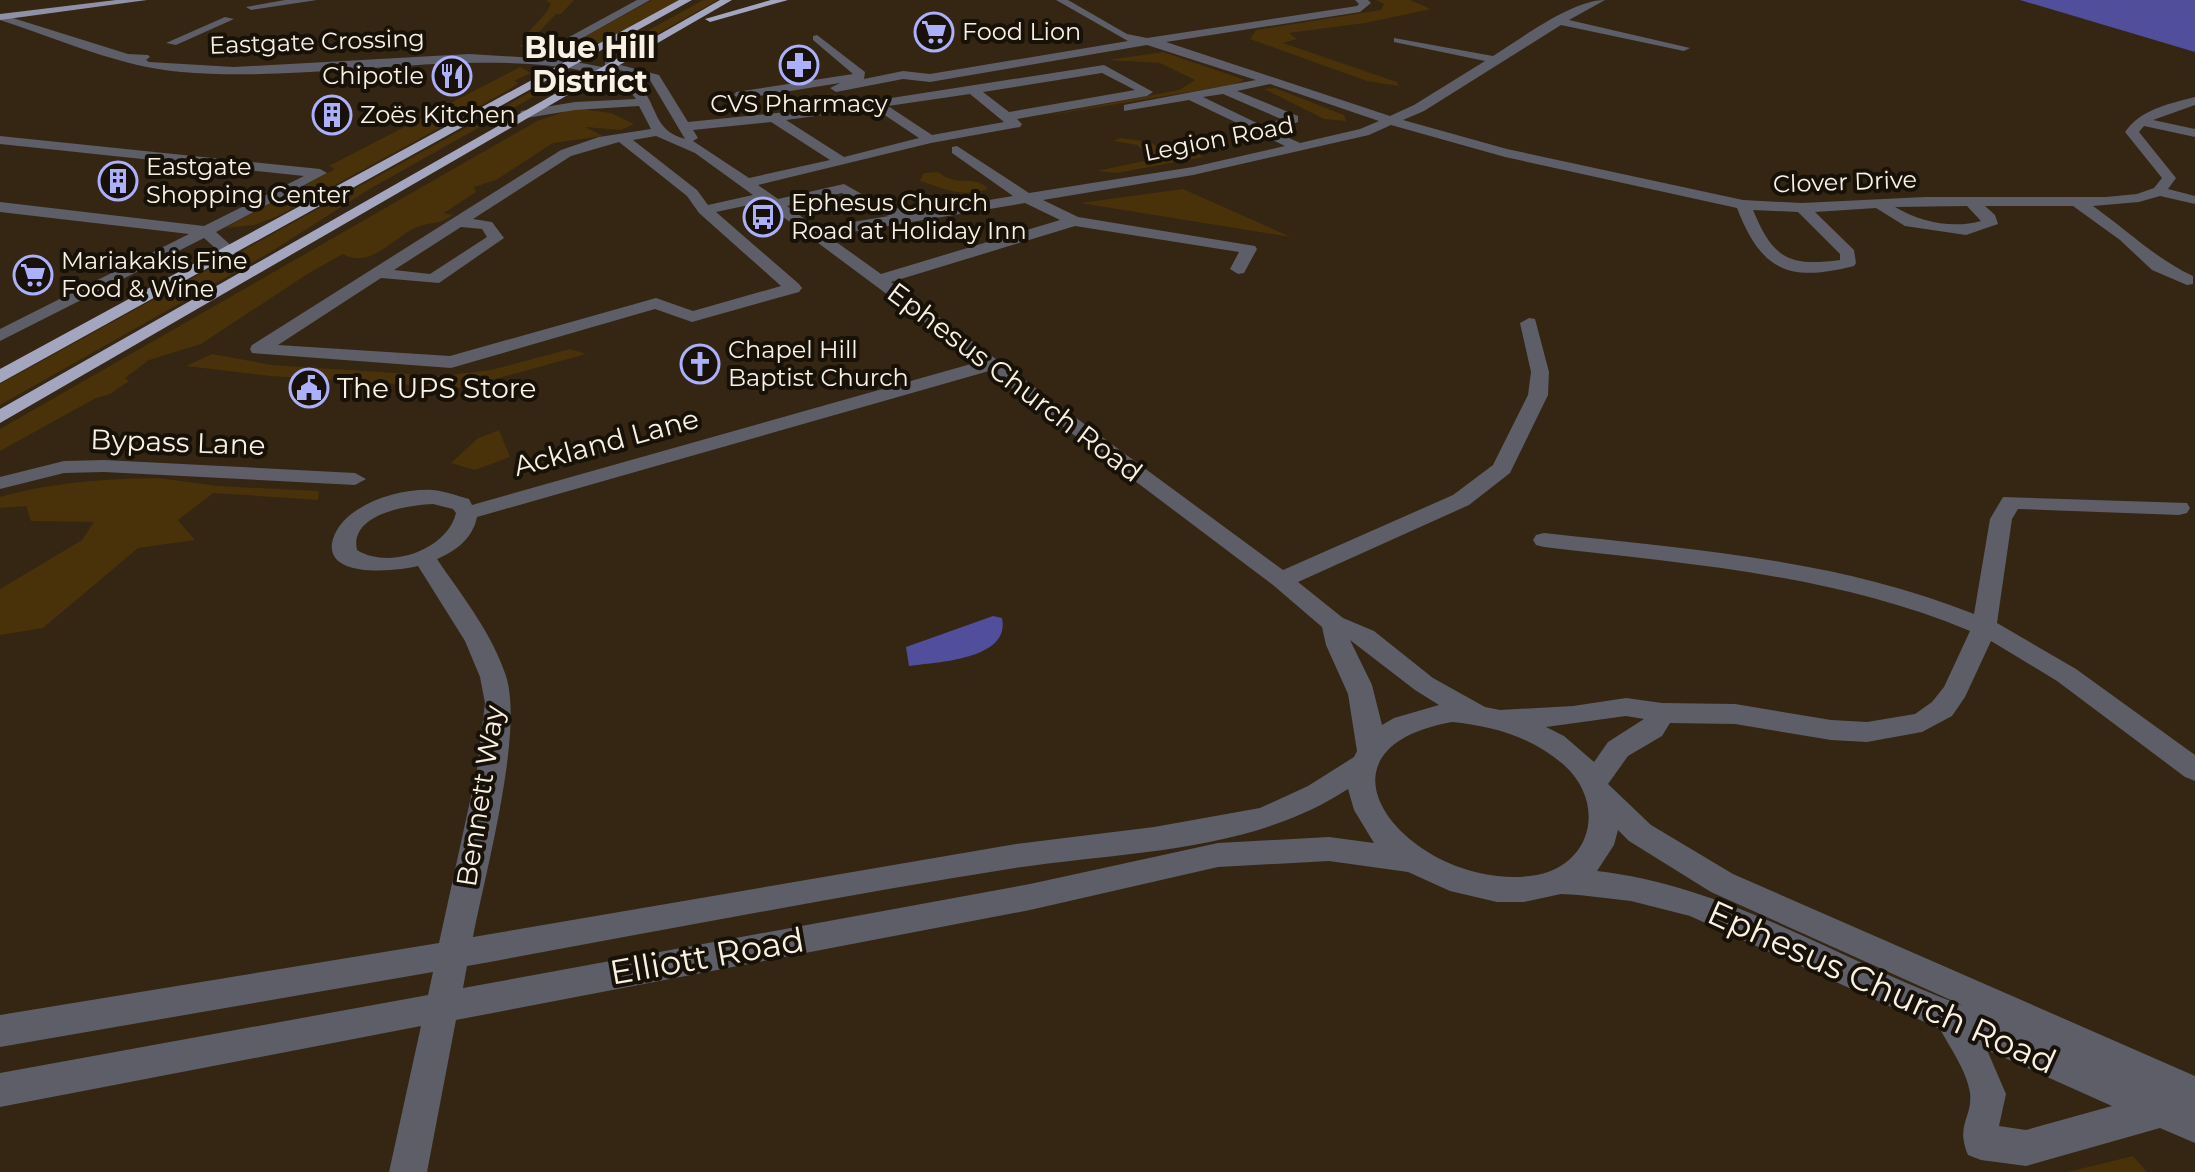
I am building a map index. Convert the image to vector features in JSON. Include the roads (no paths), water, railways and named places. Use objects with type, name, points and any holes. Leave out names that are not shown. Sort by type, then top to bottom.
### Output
[{"type":"highway","points":[[0,377],[687,0]]},
{"type":"highway","points":[[0,417],[727,0]]},
{"type":"highway","points":[[656,40],[721,15],[783,0]]},
{"type":"main road","points":[[0,17],[142,0]]},
{"type":"street","points":[[251,7],[312,0]]},
{"type":"street","points":[[540,57],[645,0]]},
{"type":"street","name":"Clover Drive","points":[[1061,0],[1124,37],[1149,41],[1392,121],[1505,153],[1743,205],[1802,208],[1878,203],[2078,203],[2139,198],[2159,191]]},
{"type":"street","points":[[836,88],[903,75],[930,78],[1360,9],[1366,3],[1360,0]]},
{"type":"street","name":"Legion Road","points":[[815,233],[1193,171],[1300,148],[1392,121],[1419,108],[1559,21],[1600,0]]},
{"type":"street","name":"Eastgate Crossing","points":[[0,17],[127,57],[132,63],[145,66],[284,69],[484,55],[540,57],[572,62]]},
{"type":"street","points":[[172,43],[229,19]]},
{"type":"street","points":[[1559,21],[1684,48]]},
{"type":"street","points":[[1410,33],[1398,40],[1495,60]]},
{"type":"street","points":[[740,95],[861,75],[817,38]]},
{"type":"street","name":"Eastgate Crossing","points":[[455,58],[572,62]]},
{"type":"street","points":[[572,62],[615,64],[655,78],[690,136],[691,145]]},
{"type":"street","points":[[572,62],[632,86],[659,132],[621,137],[588,144],[566,153],[259,349],[451,362],[656,303],[692,317],[793,288],[704,210],[692,193],[621,137]]},
{"type":"street","points":[[683,127],[876,104],[1104,69],[1147,92],[1100,107]]},
{"type":"street","points":[[1055,77],[1100,107]]},
{"type":"street","points":[[1005,117],[1056,108],[1100,107],[1192,97],[1268,81]]},
{"type":"street","points":[[1015,83],[1030,93]]},
{"type":"street","points":[[747,183],[930,139],[1015,124],[973,90]]},
{"type":"street","points":[[1227,91],[1293,119],[1264,130]]},
{"type":"street","points":[[927,96],[955,117]]},
{"type":"street","points":[[1192,97],[1300,148]]},
{"type":"street","points":[[1043,100],[1056,108]]},
{"type":"street","points":[[2195,101],[2140,121],[2132,132],[2137,142],[2158,160],[2169,178],[2159,191],[2195,200]]},
{"type":"street","points":[[526,114],[585,105],[644,102]]},
{"type":"street","points":[[876,104],[930,139]]},
{"type":"street","points":[[2173,109],[2195,116]]},
{"type":"street","points":[[774,118],[842,162]]},
{"type":"street","points":[[2140,121],[2195,133]]},
{"type":"street","name":"Ephesus Church Road","points":[[659,132],[670,140],[691,145],[747,183],[1281,580],[1334,624],[1365,637],[1424,684],[1475,713]]},
{"type":"street","points":[[0,140],[320,173],[0,336]]},
{"type":"street","points":[[957,150],[983,171],[1025,197],[1074,221],[1249,249],[1238,269]]},
{"type":"street","points":[[704,210],[844,188],[869,205],[890,209],[901,218]]},
{"type":"street","points":[[1878,203],[1910,223],[1966,230],[1990,224],[1987,215],[1972,202]]},
{"type":"street","points":[[2078,203],[2126,237],[2158,266],[2191,280]]},
{"type":"street","points":[[1743,205],[1766,253],[1777,259],[1825,268],[1848,263],[1848,253],[1802,208]]},
{"type":"street","points":[[0,207],[205,231],[229,252]]},
{"type":"street","points":[[879,280],[1074,221]]},
{"type":"street","points":[[377,273],[433,279],[496,238],[487,225],[456,222]]},
{"type":"street","points":[[2191,280],[2181,287],[2193,298]]},
{"type":"street","points":[[1281,580],[1461,500],[1502,468],[1538,395],[1540,372],[1529,323]]},
{"type":"street","name":"Ackland Lane","points":[[467,513],[992,364]]},
{"type":"street","name":"Bypass Lane","points":[[0,483],[64,467],[104,466],[355,479]]},
{"type":"street","points":[[433,497],[461,504],[467,513],[463,530],[454,540],[424,557],[383,565],[365,563],[352,558],[344,550],[343,540],[360,519],[395,502],[433,497]]},
{"type":"street","points":[[1503,719],[1573,716],[1626,707],[1662,713],[1726,713],[1831,730],[1867,732],[1922,722],[1942,709],[1956,691],[1984,627],[2001,519],[2011,502],[2179,508]]},
{"type":"street","points":[[1544,540],[1787,570],[1894,596],[1984,627],[2056,668],[2195,770]]},
{"type":"street","name":"Bennett Way","points":[[408,1172],[491,769],[498,696],[480,648],[424,557]]},
{"type":"street","points":[[1334,624],[1336,643],[1355,675],[1363,700],[1368,757],[1362,784],[1373,817],[1384,834],[1415,861],[1449,878],[1481,887],[1530,889],[1561,881],[1583,868],[1596,852],[1603,836],[1604,817],[1596,790],[1580,766],[1552,742],[1503,719],[1452,712],[1414,719],[1382,737],[1368,757]]},
{"type":"street","points":[[1596,790],[1618,749],[1652,729],[1662,713]]},
{"type":"street","name":"Elliott Road","points":[[0,1031],[1016,856],[1154,839],[1232,825],[1290,808],[1368,757]]},
{"type":"street","name":"Ephesus Church Road","points":[[1596,790],[1640,833],[1722,883],[2195,1093]]},
{"type":"street","name":"Elliott Road","points":[[0,1090],[1030,897],[1218,855],[1329,849],[1415,861]]},
{"type":"street","name":"Ephesus Church Road","points":[[1561,881],[1601,883],[1666,894],[1735,920],[2195,1125]]},
{"type":"street","points":[[1952,1017],[1982,1075],[1988,1094],[1987,1108],[1981,1121],[1981,1142],[2026,1148],[2161,1110]]},
{"type":"place","name":"Food Lion","points":[[934,32]]},
{"type":"place","name":"CVS Pharmacy","points":[[799,65]]},
{"type":"place","name":"Chipotle","points":[[452,76]]},
{"type":"place","name":"Zoës Kitchen","points":[[332,115]]},
{"type":"place","name":"Eastgate Shopping Center","points":[[118,181]]},
{"type":"place","name":"Ephesus Church Road at Holiday Inn","points":[[763,217]]},
{"type":"place","name":"Mariakakis Fine Food & Wine","points":[[33,275]]},
{"type":"place","name":"Chapel Hill Baptist Church","points":[[700,364]]},
{"type":"place","name":"The UPS Store","points":[[309,388]]},
{"type":"district","name":"Blue Hill District","points":[[590,65]]}]
